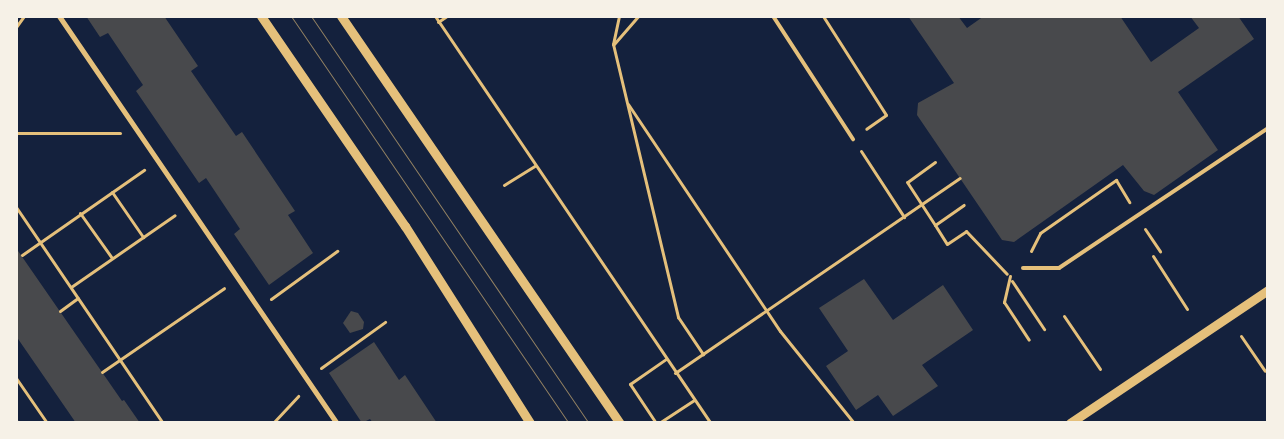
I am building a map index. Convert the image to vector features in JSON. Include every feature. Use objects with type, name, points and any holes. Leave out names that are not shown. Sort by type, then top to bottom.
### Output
[{"type":"street","points":[[59,16],[337,423]]},
{"type":"street","points":[[261,16],[405,226],[530,423]]},
{"type":"street","points":[[341,16],[620,423]]},
{"type":"street","points":[[1070,423],[1268,290]]},
{"type":"lane","points":[[772,16],[853,139]]},
{"type":"lane","points":[[1023,268],[1058,268],[1268,128]]},
{"type":"path","points":[[16,27],[24,16]]},
{"type":"path","points":[[435,16],[710,423]]},
{"type":"path","points":[[438,22],[447,16]]},
{"type":"path","points":[[619,16],[613,44],[678,318],[703,354]]},
{"type":"path","points":[[613,44],[638,16]]},
{"type":"path","points":[[823,16],[886,115],[853,139],[904,217]]},
{"type":"path","points":[[628,104],[766,311],[854,423]]},
{"type":"path","points":[[16,134],[116,136],[124,131]]},
{"type":"path","points":[[935,162],[907,182],[934,225],[947,244],[966,232],[1010,277],[1044,329]]},
{"type":"path","points":[[504,185],[535,166]]},
{"type":"path","points":[[22,255],[148,167]]},
{"type":"path","points":[[676,373],[960,178]]},
{"type":"path","points":[[1036,240],[1040,233],[1116,180],[1129,201]]},
{"type":"path","points":[[112,192],[143,237]]},
{"type":"path","points":[[934,225],[964,205]]},
{"type":"path","points":[[16,207],[163,423]]},
{"type":"path","points":[[71,287],[179,212]]},
{"type":"path","points":[[80,213],[112,258]]},
{"type":"path","points":[[1148,233],[1160,251]]},
{"type":"path","points":[[258,308],[337,251]]},
{"type":"path","points":[[1152,256],[1187,309]]},
{"type":"path","points":[[1010,277],[1004,302],[1029,340]]},
{"type":"path","points":[[102,372],[238,278]]},
{"type":"path","points":[[60,312],[78,298]]},
{"type":"path","points":[[1064,316],[1100,369]]},
{"type":"path","points":[[316,374],[323,364],[385,322]]},
{"type":"path","points":[[1241,336],[1265,371]]},
{"type":"path","points":[[666,359],[630,384],[658,423],[694,400]]},
{"type":"path","points":[[16,378],[47,423]]},
{"type":"path","points":[[273,423],[302,391]]},
{"type":"building","points":[[86,16],[164,16],[198,66],[191,71],[236,136],[242,132],[295,211],[288,215],[313,253],[269,285],[234,234],[240,229],[206,178],[199,183],[136,91],[143,85],[108,33],[100,37]]},
{"type":"building","points":[[908,16],[958,16],[967,28],[984,16],[1120,16],[1151,62],[1199,28],[1190,16],[1238,16],[1254,39],[1178,92],[1218,150],[1154,195],[1144,191],[1123,165],[1014,242],[1002,240],[917,115],[918,103],[954,83]]},
{"type":"building","points":[[16,248],[122,401],[124,400],[140,423],[76,423],[16,336]]},
{"type":"building","points":[[864,279],[893,320],[943,285],[973,330],[922,365],[938,386],[893,416],[878,395],[856,410],[826,366],[848,351],[819,308]]},
{"type":"building","points":[[351,311],[358,313],[364,322],[363,329],[350,333],[343,323]]},
{"type":"building","points":[[374,342],[399,380],[405,375],[437,423],[373,423],[370,419],[362,423],[329,373]]},
{"type":"tram line","points":[[291,16],[569,423]]},
{"type":"tram line","points":[[311,16],[589,423]]}]
